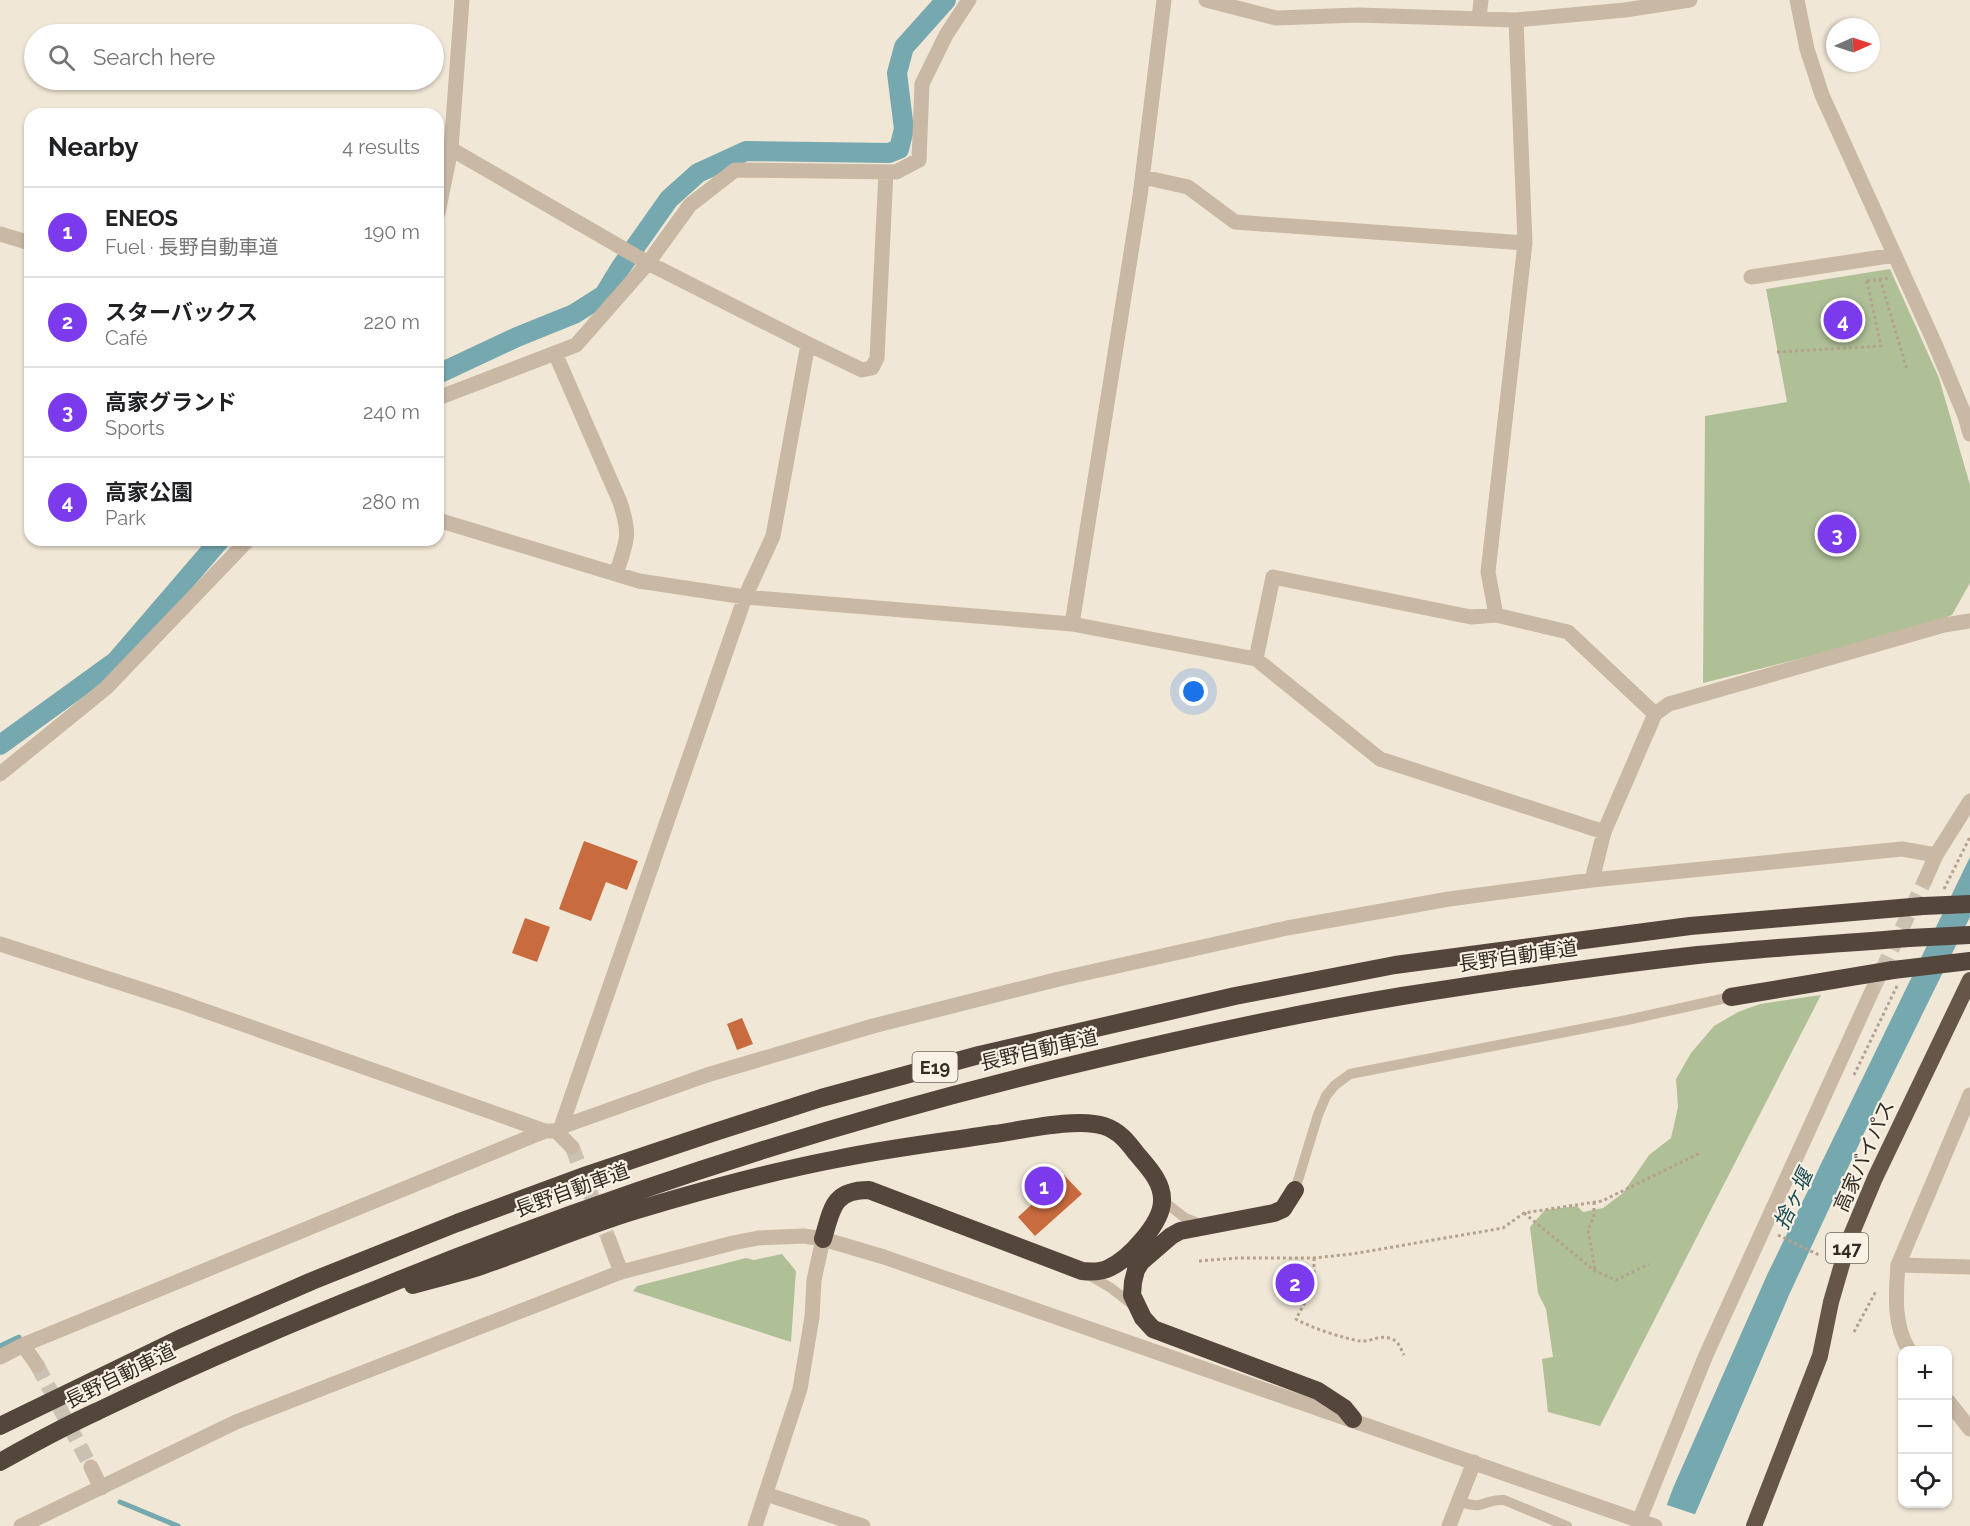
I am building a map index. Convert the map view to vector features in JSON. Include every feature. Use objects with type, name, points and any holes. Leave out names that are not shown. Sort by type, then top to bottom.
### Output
[{"type":"highway","name":"長野自動車道","points":[[0,1426],[179,1339],[312,1281],[457,1223],[587,1175],[712,1133],[821,1098],[967,1058],[1224,998],[1395,965],[1690,926],[1970,904]]},
{"type":"highway","name":"長野自動車道","points":[[0,1461],[93,1413],[199,1364],[468,1252],[598,1204],[723,1162],[984,1085],[1238,1028],[1397,997],[1521,978],[1693,956],[1970,935]]},
{"type":"highway","points":[[1731,997],[1893,970],[1970,961]]},
{"type":"highway","name":"高家バイパス","points":[[1754,1526],[1820,1356],[1831,1302],[1850,1240],[1875,1178],[1970,980]]},
{"type":"highway","points":[[328,1309],[472,1269],[634,1211],[731,1184],[837,1159],[1042,1128],[1081,1123],[1111,1129],[1122,1136],[1155,1176],[1161,1189],[1162,1200],[1156,1222],[1120,1261],[1095,1272],[1082,1271],[869,1190],[847,1192],[839,1198],[823,1239]]},
{"type":"highway","points":[[1295,1190],[1283,1209],[1274,1213],[1190,1228],[1172,1236],[1141,1262],[1132,1282],[1132,1295],[1143,1318],[1153,1329],[1318,1391],[1344,1408],[1353,1419]]},
{"type":"street","points":[[444,183],[451,149],[462,0]]},
{"type":"street","points":[[444,396],[576,345],[648,263],[690,205],[735,170],[896,172],[919,160],[922,84],[946,35],[969,0]]},
{"type":"street","points":[[1072,624],[1143,177],[1164,0]]},
{"type":"street","points":[[1206,0],[1276,18],[1358,15],[1516,20],[1625,5],[1690,0]]},
{"type":"street","points":[[1479,18],[1481,0]]},
{"type":"street","points":[[1797,0],[1807,50],[1822,95],[1935,344],[1965,416],[1970,434]]},
{"type":"street","points":[[1496,615],[1488,572],[1525,243],[1516,20]]},
{"type":"street","points":[[451,149],[648,263],[862,370],[872,368],[877,358],[886,172]]},
{"type":"street","points":[[1143,177],[1188,187],[1235,222],[1525,243]]},
{"type":"street","points":[[0,234],[24,241]]},
{"type":"street","points":[[1751,277],[1895,255]]},
{"type":"street","points":[[554,1130],[745,597],[773,536],[808,344]]},
{"type":"street","points":[[555,353],[620,502],[627,524],[627,542],[616,574]]},
{"type":"street","points":[[444,522],[639,581],[745,597],[1072,624],[1256,659],[1380,759],[1604,832]]},
{"type":"street","points":[[0,774],[106,688],[242,546]]},
{"type":"street","points":[[1256,659],[1273,577],[1471,617],[1496,615],[1568,632],[1654,714]]},
{"type":"street","points":[[1592,880],[1604,832],[1654,714],[1669,704],[1944,625],[1970,621]]},
{"type":"street","points":[[1925,880],[1936,855],[1970,801]]},
{"type":"street","points":[[0,1357],[23,1345],[554,1130],[707,1075],[873,1026],[1287,927],[1449,899],[1592,880],[1902,849],[1936,855]]},
{"type":"street","points":[[0,944],[177,1001],[554,1130],[572,1147]]},
{"type":"street","points":[[21,1526],[236,1422],[621,1272],[758,1238],[804,1236],[874,1253],[1647,1523],[1711,1344],[1872,991]]},
{"type":"street","points":[[1906,1346],[1898,1321],[1896,1291],[1898,1265],[1970,1095]]},
{"type":"street","points":[[755,1526],[800,1389],[812,1317],[814,1280],[823,1239]]},
{"type":"street","points":[[609,1240],[621,1272]]},
{"type":"street","points":[[1898,1265],[1970,1267]]},
{"type":"street","points":[[23,1345],[37,1365]]},
{"type":"street","points":[[1952,1407],[1970,1429]]},
{"type":"street","points":[[1449,1526],[1474,1462]]},
{"type":"street","points":[[91,1467],[101,1488]]},
{"type":"street","points":[[766,1494],[863,1526]]},
{"type":"lane","points":[[1295,1190],[1326,1096],[1335,1085],[1350,1074],[1627,1020],[1731,997]]},
{"type":"lane","points":[[1162,1200],[1185,1218],[1206,1226]]},
{"type":"lane","points":[[1082,1271],[1137,1307]]},
{"type":"lane","points":[[1458,1502],[1475,1505],[1494,1499],[1504,1500],[1567,1526]]},
{"type":"path","points":[[1777,352],[1881,346],[1863,260]]},
{"type":"path","points":[[1880,279],[1907,370]]},
{"type":"path","points":[[1199,1261],[1237,1258],[1314,1258],[1352,1254],[1503,1228],[1524,1213],[1602,1201],[1700,1153]]},
{"type":"path","points":[[1594,1202],[1594,1217],[1588,1229],[1595,1271]]},
{"type":"path","points":[[1524,1213],[1595,1271],[1616,1280],[1649,1264]]},
{"type":"path","points":[[1780,1236],[1821,1256]]},
{"type":"path","points":[[1314,1258],[1314,1292],[1296,1319],[1306,1325],[1360,1341],[1377,1337],[1388,1338],[1398,1343],[1404,1355]]},
{"type":"path","points":[[1854,1332],[1876,1291]]},
{"type":"green space","points":[[1890,269],[1939,378],[1970,485],[1970,583],[1952,615],[1910,631],[1703,683],[1705,416],[1787,402],[1766,289]]},
{"type":"green space","points":[[1821,995],[1600,1426],[1548,1412],[1542,1359],[1553,1357],[1546,1309],[1538,1293],[1530,1227],[1545,1210],[1577,1206],[1583,1212],[1603,1208],[1623,1193],[1649,1155],[1671,1138],[1678,1107],[1676,1079],[1691,1053],[1714,1026],[1738,1012],[1760,1004]]},
{"type":"green space","points":[[782,1254],[796,1271],[791,1342],[633,1291],[637,1286],[746,1258],[754,1260]]},
{"type":"water","points":[[1970,857],[1970,917],[1866,1129],[1789,1295],[1690,1526],[1659,1526],[1673,1488],[1767,1275]]},
{"type":"pier","points":[[1664,1504],[1697,1515],[1693,1526],[1656,1526]]},
{"type":"building","points":[[584,841],[638,861],[627,890],[606,882],[591,921],[559,909]]},
{"type":"building","points":[[525,918],[550,927],[537,962],[512,953]]},
{"type":"building","points":[[742,1018],[753,1044],[737,1050],[727,1024]]},
{"type":"building","points":[[1064,1175],[1082,1194],[1035,1236],[1018,1217]]},
{"type":"waterway","points":[[444,371],[517,337],[574,314],[604,295],[669,199],[698,173],[746,151],[889,153],[899,149],[904,129],[897,73],[904,47],[946,0]]},
{"type":"waterway","points":[[0,745],[116,661],[215,546]]},
{"type":"waterway","points":[[0,1346],[19,1337]]},
{"type":"waterway","points":[[120,1502],[178,1526]]},
{"type":"tunnel","points":[[1872,991],[1925,880]]},
{"type":"tunnel","points":[[572,1147],[609,1240]]},
{"type":"tunnel","points":[[37,1365],[91,1467]]},
{"type":"place","name":"高家公園","points":[[1843,320]]},
{"type":"place","name":"高家グランド","points":[[1837,534]]},
{"type":"place","name":"ENEOS","points":[[1044,1186]]},
{"type":"place","name":"スターバックス","points":[[1295,1283]]},
{"type":"water label","name":"捨ヶ堰","points":[[1793,1199]]}]
